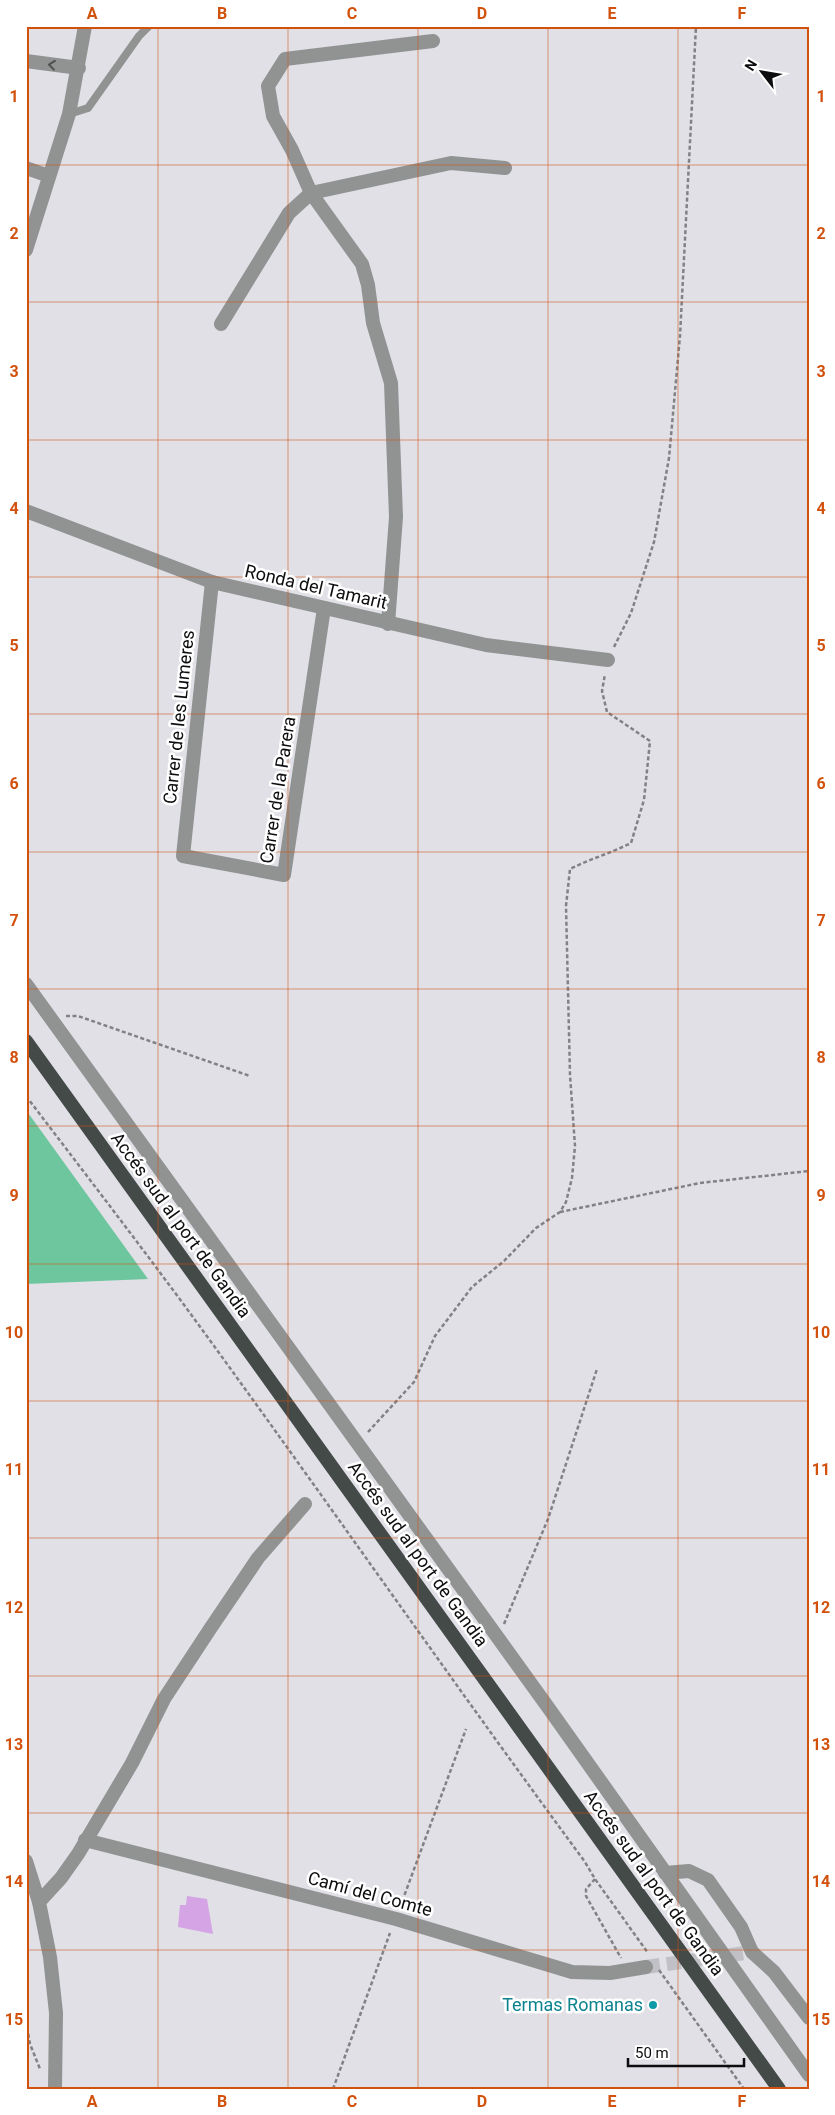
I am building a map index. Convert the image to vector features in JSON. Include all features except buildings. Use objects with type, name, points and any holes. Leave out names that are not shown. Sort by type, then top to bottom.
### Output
[{"type":"highway","name":"Accés sud al port de Gandia","points":[[26,1041],[779,2089]]},
{"type":"street","points":[[26,250],[69,114],[79,68],[85,26]]},
{"type":"street","points":[[388,624],[396,517],[391,383],[373,323],[368,285],[362,264],[311,193],[292,150],[273,116],[268,86],[284,59],[433,41]]},
{"type":"street","points":[[26,62],[79,68]]},
{"type":"street","points":[[220,324],[289,213],[311,193],[451,163],[505,168]]},
{"type":"street","points":[[26,168],[49,176]]},
{"type":"street","name":"Ronda del Tamarit","points":[[26,511],[212,582],[486,645],[608,660]]},
{"type":"street","name":"Carrer de les Lumeres","points":[[183,856],[212,582]]},
{"type":"street","name":"Carrer de la Parera","points":[[183,856],[284,875],[324,608]]},
{"type":"street","points":[[26,984],[809,2074]]},
{"type":"street","points":[[39,1902],[61,1878],[78,1854],[132,1763],[164,1699],[205,1636],[258,1558],[304,1504]]},
{"type":"street","name":"Camí del Comte","points":[[85,1840],[396,1918],[572,1972],[610,1973],[652,1965]]},
{"type":"street","points":[[26,1861],[39,1902],[50,1957],[56,2013],[55,2088]]},
{"type":"street","points":[[665,1873],[689,1872],[708,1880],[736,1920],[752,1952],[774,1972],[809,2018]]},
{"type":"lane","points":[[69,114],[88,108],[139,36],[149,26]]},
{"type":"path","points":[[560,1212],[570,1190],[575,1146],[570,1075],[566,906],[570,869],[631,843],[644,800],[650,741],[607,712],[602,692],[608,660],[631,614],[654,542],[669,458],[680,336],[696,26]]},
{"type":"path","points":[[48,1016],[78,1016],[250,1076]]},
{"type":"path","points":[[26,1096],[186,1308],[430,1647],[487,1730],[585,1862],[652,1965],[744,2089]]},
{"type":"path","points":[[356,1444],[414,1382],[434,1336],[472,1287],[504,1260],[536,1228],[560,1212],[700,1183],[809,1171]]},
{"type":"path","points":[[498,1639],[548,1519],[597,1369]]},
{"type":"path","points":[[333,2089],[466,1729]]},
{"type":"path","points":[[595,1880],[586,1889],[586,1896],[627,1970]]},
{"type":"path","points":[[26,2021],[30,2044],[43,2078],[55,2088]]},
{"type":"green space","points":[[26,1110],[148,1279],[26,1284]]},
{"type":"tunnel","points":[[646,1967],[752,1952]]},
{"type":"place","name":"Termas Romanas","points":[[653,2005]]}]
